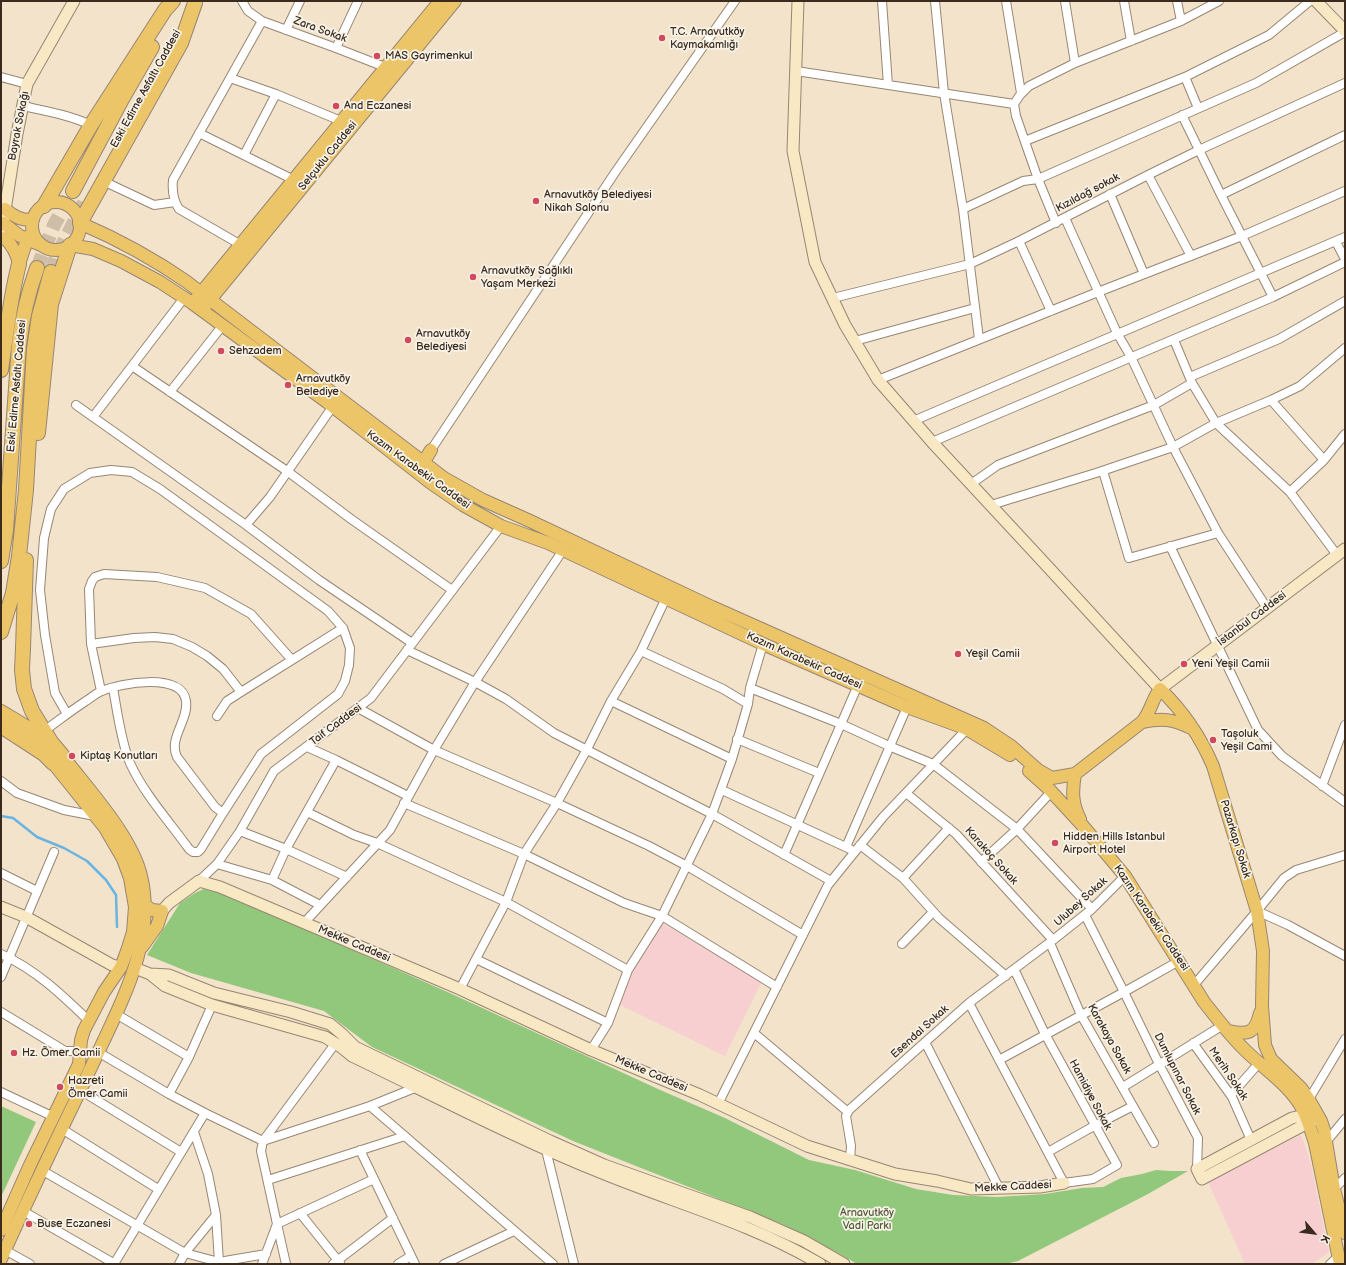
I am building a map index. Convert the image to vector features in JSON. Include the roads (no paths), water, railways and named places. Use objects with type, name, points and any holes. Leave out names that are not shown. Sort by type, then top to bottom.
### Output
[{"type":"highway","points":[[44,206],[90,125],[165,10],[173,1]]},
{"type":"highway","name":"Eski Edirne Asfaltı Caddesi","points":[[73,191],[122,99],[178,1]]},
{"type":"highway","points":[[80,223],[181,43],[195,2]]},
{"type":"highway","name":"Eski Edirne Asfaltı Caddesi","points":[[86,199],[122,131],[195,2]]},
{"type":"highway","points":[[26,490],[37,441],[51,304],[70,246]]},
{"type":"highway","points":[[1,370],[9,311],[14,284],[20,264]]},
{"type":"highway","name":"Eski Edirne Asfaltı Caddesi","points":[[1,561],[6,530],[19,345],[22,323],[37,268]]},
{"type":"highway","name":"Eski Edirne Asfaltı Caddesi","points":[[23,528],[35,344],[41,309],[51,272]]},
{"type":"highway","points":[[1,632],[13,593],[23,528]]},
{"type":"highway","points":[[23,528],[26,559],[22,648],[24,689],[32,711],[47,736],[58,759]]},
{"type":"highway","points":[[1,712],[47,736]]},
{"type":"highway","points":[[1,726],[44,754],[58,759]]},
{"type":"main road","name":"Bayrak Sokağı","points":[[3,239],[5,209],[27,84],[74,1]]},
{"type":"main road","name":"Selçuklu Caddesi","points":[[206,296],[240,245],[342,121],[360,108],[385,67],[440,1]]},
{"type":"main road","name":"Selçuklu Caddesi","points":[[193,304],[206,296],[360,108],[455,1]]},
{"type":"main road","points":[[798,1],[793,151],[815,262],[845,325],[878,380],[913,421],[1160,689],[1154,695],[1146,717],[1142,722],[1075,774],[1072,790],[1076,812],[1083,826]]},
{"type":"main road","points":[[1316,1],[1345,32]]},
{"type":"main road","points":[[5,209],[18,218],[26,221],[32,230],[36,238],[41,245],[48,249],[56,250],[70,246],[78,235],[80,223],[74,211],[63,203],[56,202],[44,206],[36,214],[32,230],[20,264]]},
{"type":"main road","points":[[3,223],[20,236],[32,230]]},
{"type":"main road","name":"Kazım Karabekir Caddesi","points":[[80,223],[115,240],[175,273],[444,478],[483,500],[712,607],[984,728],[1010,746],[1038,770],[1052,778],[1075,774]]},
{"type":"main road","points":[[3,239],[17,253],[20,264]]},
{"type":"main road","name":"Kazım Karabekir Caddesi","points":[[70,246],[93,249],[121,261],[160,282],[193,304],[333,406],[463,506],[501,526],[548,543],[763,644],[907,706],[967,729],[1004,751],[1026,767],[1083,826],[1125,876],[1204,1002],[1242,1047],[1289,1091],[1302,1108],[1324,1130],[1334,1189],[1345,1233]]},
{"type":"main road","points":[[417,472],[419,458],[430,450]]},
{"type":"main road","name":"İstanbul Caddesi","points":[[1160,689],[1341,552]]},
{"type":"main road","name":"Pazarkapı Sokak","points":[[1160,689],[1171,700],[1207,751],[1213,766],[1257,911],[1263,952],[1262,1006]]},
{"type":"main road","points":[[1142,722],[1158,719],[1167,720],[1180,723],[1191,728]]},
{"type":"main road","points":[[1,1230],[79,1064],[81,1040],[88,1020],[121,967],[133,932],[135,907],[130,878],[123,859],[105,828],[95,816],[58,759]]},
{"type":"main road","points":[[3,1254],[116,1014],[135,968],[140,949],[146,906],[141,876],[135,856],[114,822],[58,759]]},
{"type":"main road","name":"Taif Caddesi","points":[[162,911],[169,903],[199,881]]},
{"type":"main road","name":"Mekke Caddesi","points":[[199,881],[220,887],[460,989],[591,1050],[718,1104],[807,1146],[895,1174],[937,1181],[971,1189],[1040,1187],[1064,1183]]},
{"type":"main road","points":[[140,949],[157,926],[162,911],[152,910],[146,906]]},
{"type":"main road","points":[[1,907],[26,917],[112,965],[135,968],[150,974],[165,986],[212,1005],[325,1037],[352,1056],[417,1087],[548,1145],[750,1217],[804,1241],[844,1264]]},
{"type":"main road","points":[[150,974],[169,975],[214,993],[291,1012],[330,1024],[355,1047],[603,1174],[739,1224],[805,1255],[820,1264]]},
{"type":"main road","points":[[100,999],[109,998],[114,1001],[117,1005],[116,1014]]},
{"type":"main road","points":[[1226,1028],[1243,1034],[1250,1032],[1255,1028],[1258,1022],[1262,1006]]},
{"type":"main road","name":"Kazım Karabekir Caddesi","points":[[1262,1006],[1265,1046],[1271,1059],[1301,1088],[1309,1099],[1315,1143],[1336,1261]]},
{"type":"main road","points":[[335,1044],[342,1034]]},
{"type":"main road","points":[[80,1051],[91,1053],[98,1052]]},
{"type":"main road","points":[[54,1117],[62,1129]]},
{"type":"main road","points":[[1200,1174],[1251,1140],[1292,1118],[1311,1118]]},
{"type":"main road","points":[[1200,1174],[1311,1118]]},
{"type":"street","name":"Zara Sokak","points":[[242,1],[248,11],[262,20],[385,67]]},
{"type":"street","points":[[286,30],[300,1]]},
{"type":"street","points":[[336,48],[358,1]]},
{"type":"street","points":[[430,450],[616,171],[735,1]]},
{"type":"street","points":[[882,1],[888,85]]},
{"type":"street","points":[[935,1],[944,93],[963,209],[980,339]]},
{"type":"street","points":[[1006,1],[1021,93]]},
{"type":"street","points":[[1065,1],[1075,63]]},
{"type":"street","points":[[1124,1],[1131,41]]},
{"type":"street","points":[[1177,1],[1181,20]]},
{"type":"street","points":[[1056,223],[1038,179],[1016,116],[1014,104],[1021,93],[1029,86],[1075,63],[1181,20],[1218,1]]},
{"type":"street","points":[[1025,140],[1185,76],[1269,35],[1310,1]]},
{"type":"street","points":[[240,245],[179,209],[175,202],[172,186],[173,180],[262,20]]},
{"type":"street","points":[[963,209],[1023,181],[1038,179],[1256,83],[1345,32]]},
{"type":"street","points":[[796,71],[1014,104]]},
{"type":"street","points":[[1185,76],[1198,108]]},
{"type":"street","points":[[1,77],[27,84]]},
{"type":"street","points":[[230,78],[276,94],[342,121]]},
{"type":"street","name":"Kızıldağ sokak","points":[[832,298],[970,264],[1056,223],[1110,194],[1199,150],[1345,83]]},
{"type":"street","points":[[244,155],[276,94]]},
{"type":"street","points":[[23,106],[63,115],[90,125]]},
{"type":"street","points":[[1182,115],[1221,196],[1273,297]]},
{"type":"street","points":[[199,133],[294,180]]},
{"type":"street","points":[[1221,196],[1345,136]]},
{"type":"street","points":[[1148,175],[1191,256]]},
{"type":"street","points":[[103,181],[154,205],[175,202]]},
{"type":"street","points":[[878,380],[1242,236],[1345,192]]},
{"type":"street","points":[[1110,194],[1144,274]]},
{"type":"street","points":[[1065,218],[1117,333],[1131,357],[1173,447],[1218,533],[1267,608]]},
{"type":"street","points":[[913,421],[1345,237]]},
{"type":"street","points":[[1019,241],[1051,311]]},
{"type":"street","points":[[1336,242],[1345,258]]},
{"type":"street","points":[[932,442],[1273,297],[1345,262]]},
{"type":"street","points":[[971,484],[998,465],[1154,405],[1191,380],[1279,339],[1345,301]]},
{"type":"street","points":[[93,417],[132,366],[193,304]]},
{"type":"street","points":[[854,341],[975,308]]},
{"type":"street","points":[[170,392],[223,326]]},
{"type":"street","points":[[1174,340],[1191,380],[1216,423],[1290,492],[1341,552]]},
{"type":"street","points":[[991,505],[1103,471],[1173,447],[1216,423],[1300,386],[1345,348]]},
{"type":"street","points":[[132,366],[287,471],[351,519],[452,590]]},
{"type":"street","points":[[1271,400],[1324,460]]},
{"type":"street","points":[[76,405],[246,525],[319,580],[412,643]]},
{"type":"street","points":[[246,525],[270,497],[333,406]]},
{"type":"street","points":[[1290,492],[1324,460],[1345,434]]},
{"type":"street","points":[[67,714],[56,693],[45,636],[40,590],[44,538],[51,509],[64,488],[90,473],[111,470],[132,472],[160,489],[328,610],[343,628],[350,648],[349,665],[345,681],[338,694],[261,754],[198,852],[191,851],[141,783],[129,762],[113,688]]},
{"type":"street","points":[[1103,471],[1129,558],[1218,533]]},
{"type":"street","name":"Taif Caddesi","points":[[199,881],[217,864],[240,831],[274,771],[371,698],[501,526]]},
{"type":"street","points":[[1170,546],[1258,730],[1282,756],[1345,802]]},
{"type":"street","points":[[304,923],[390,830],[434,750],[475,682],[563,550]]},
{"type":"street","points":[[101,691],[91,644],[89,589],[95,577],[104,574],[157,577],[205,588],[251,614],[292,660]]},
{"type":"street","points":[[460,989],[506,902],[524,854],[557,804],[611,701],[641,651],[666,598]]},
{"type":"street","points":[[217,716],[227,702],[241,692],[343,628]]},
{"type":"street","points":[[91,644],[134,638],[173,639],[192,647],[223,668],[241,692]]},
{"type":"street","points":[[591,1050],[608,1023],[628,970],[662,916],[712,814],[732,760],[763,644]]},
{"type":"street","points":[[407,650],[475,682],[506,699],[554,733],[586,751],[712,814],[831,881]]},
{"type":"street","points":[[641,651],[723,689],[748,704]]},
{"type":"street","points":[[47,736],[67,714],[101,691],[124,684],[155,682],[172,685],[182,691],[185,696],[186,708],[175,742],[175,752],[177,757],[215,807],[223,813]]},
{"type":"street","points":[[784,855],[858,685]]},
{"type":"street","points":[[750,688],[841,724],[889,746],[934,764],[1017,829],[1092,909]]},
{"type":"street","points":[[611,701],[732,760]]},
{"type":"street","points":[[846,847],[907,706]]},
{"type":"street","points":[[358,708],[434,750],[649,846],[687,866],[803,935]]},
{"type":"street","points":[[1322,786],[1345,725]]},
{"type":"street","points":[[718,1104],[831,881],[882,817],[967,729]]},
{"type":"street","points":[[737,739],[819,773]]},
{"type":"street","points":[[307,747],[336,760],[406,800],[524,854],[624,903],[662,916],[777,987]]},
{"type":"street","points":[[272,880],[286,849],[336,760]]},
{"type":"street","points":[[1,781],[17,793],[64,810],[95,816]]},
{"type":"street","points":[[722,790],[846,847],[857,848],[903,878],[932,912],[1006,976]]},
{"type":"street","points":[[981,862],[1017,829],[1051,792]]},
{"type":"street","name":"Karakoç Sokak","points":[[906,793],[956,834],[1052,942]]},
{"type":"street","points":[[307,812],[354,835],[377,843],[506,902],[628,970]]},
{"type":"street","points":[[903,878],[949,828]]},
{"type":"street","points":[[240,831],[286,849],[347,877]]},
{"type":"street","points":[[1,977],[5,956],[26,917],[54,852]]},
{"type":"street","points":[[1194,985],[1284,878],[1296,870],[1345,854]]},
{"type":"street","points":[[217,864],[272,880],[320,905]]},
{"type":"street","points":[[1,873],[38,891]]},
{"type":"street","name":"Ulubey Sokak","points":[[1052,942],[1092,909],[1125,876]]},
{"type":"street","points":[[1257,911],[1288,925],[1345,956]]},
{"type":"street","points":[[902,944],[932,912]]},
{"type":"street","name":"Dumlupınar Sokak","points":[[1085,915],[1159,1064],[1198,1138],[1200,1174]]},
{"type":"street","name":"Esendal Sokak","points":[[848,1112],[969,1003],[1052,942]]},
{"type":"street","name":"Karakaya Sokak","points":[[1052,942],[1081,1015],[1154,1143]]},
{"type":"street","points":[[5,956],[49,983],[88,1020]]},
{"type":"street","points":[[476,959],[608,1023]]},
{"type":"street","points":[[999,1060],[1124,992],[1179,960]]},
{"type":"street","name":"Hamidiye Sokak","points":[[1014,970],[1045,1034],[1094,1126],[1117,1165]]},
{"type":"street","points":[[969,1003],[1064,1183]]},
{"type":"street","points":[[169,1094],[189,1057],[212,1005]]},
{"type":"street","points":[[1,1012],[65,1052],[80,1051]]},
{"type":"street","points":[[116,1014],[189,1057]]},
{"type":"street","points":[[1123,1087],[1193,1043],[1226,1028]]},
{"type":"street","points":[[754,1033],[848,1112],[846,1116],[851,1146],[850,1160]]},
{"type":"street","points":[[1309,1099],[1345,1039]]},
{"type":"street","points":[[925,1042],[1000,1188]]},
{"type":"street","name":"Merih Sokak","points":[[1193,1043],[1231,1095],[1251,1140]]},
{"type":"street","points":[[286,1264],[261,1151],[263,1142],[335,1044]]},
{"type":"street","points":[[98,1052],[169,1094],[263,1142],[370,1106],[417,1087]]},
{"type":"street","points":[[1231,1095],[1259,1063]]},
{"type":"street","points":[[80,1090],[181,1152]]},
{"type":"street","points":[[1,1092],[54,1117]]},
{"type":"street","points":[[370,1106],[553,1264]]},
{"type":"street","points":[[1048,1152],[1133,1106]]},
{"type":"street","points":[[23,1211],[114,1264],[205,1113]]},
{"type":"street","points":[[1326,1142],[1345,1119]]},
{"type":"street","points":[[62,1129],[158,1189]]},
{"type":"street","points":[[194,1132],[208,1174],[216,1215],[219,1262]]},
{"type":"street","points":[[268,1180],[405,1136]]},
{"type":"street","points":[[548,1145],[574,1264]]},
{"type":"street","points":[[360,1150],[413,1260],[398,1264]]},
{"type":"street","name":"Mekke Caddesi","points":[[1064,1183],[1093,1179],[1117,1165]]},
{"type":"street","points":[[43,1171],[185,1253],[219,1262],[266,1254]]},
{"type":"street","points":[[1334,1189],[1345,1178]]},
{"type":"street","points":[[262,1264],[277,1224],[374,1180]]},
{"type":"street","points":[[300,1214],[337,1263],[393,1218]]},
{"type":"street","points":[[179,1264],[185,1253],[216,1215]]},
{"type":"street","points":[[444,1264],[514,1231]]},
{"type":"street","points":[[3,1254],[30,1264]]},
{"type":"waterway","points":[[1,816],[13,818],[37,837],[64,848],[87,861],[106,880],[116,895],[117,927]]},
{"type":"tunnel","points":[[37,268],[54,225],[73,191]]},
{"type":"tunnel","points":[[51,272],[57,255],[86,199]]},
{"type":"place","name":"T.C. Arnavutköy Kaymakamlığı","points":[[662,38]]},
{"type":"place","name":"MAS Gayrimenkul","points":[[377,56]]},
{"type":"place","name":"And Eczanesi","points":[[336,106]]},
{"type":"place","name":"Arnavutköy Belediyesi Nikah Salonu","points":[[536,201]]},
{"type":"place","name":"Arnavutköy Sağlıklı Yaşam Merkezi","points":[[473,277]]},
{"type":"place","name":"Arnavutköy Belediyesi","points":[[408,340]]},
{"type":"place","name":"Sehzadem","points":[[221,351]]},
{"type":"place","name":"Arnavutköy Belediye","points":[[288,385]]},
{"type":"place","name":"Yeşil Camii","points":[[958,654]]},
{"type":"place","name":"Yeni Yeşil Camii","points":[[1184,664]]},
{"type":"place","name":"Taşoluk Yeşil Cami","points":[[1213,740]]},
{"type":"place","name":"Kiptaş Konutları","points":[[72,756]]},
{"type":"place","name":"Hidden Hills Istanbul Airport Hotel","points":[[1055,843]]},
{"type":"place","name":"Hz. Ömer Camii","points":[[14,1053]]},
{"type":"place","name":"Hazreti Ömer Camii","points":[[60,1087]]},
{"type":"place","name":"Buse Eczanesi","points":[[29,1224]]},
{"type":"park label","name":"Arnavutköy Vadi Parkı","points":[[867,1219]]}]
